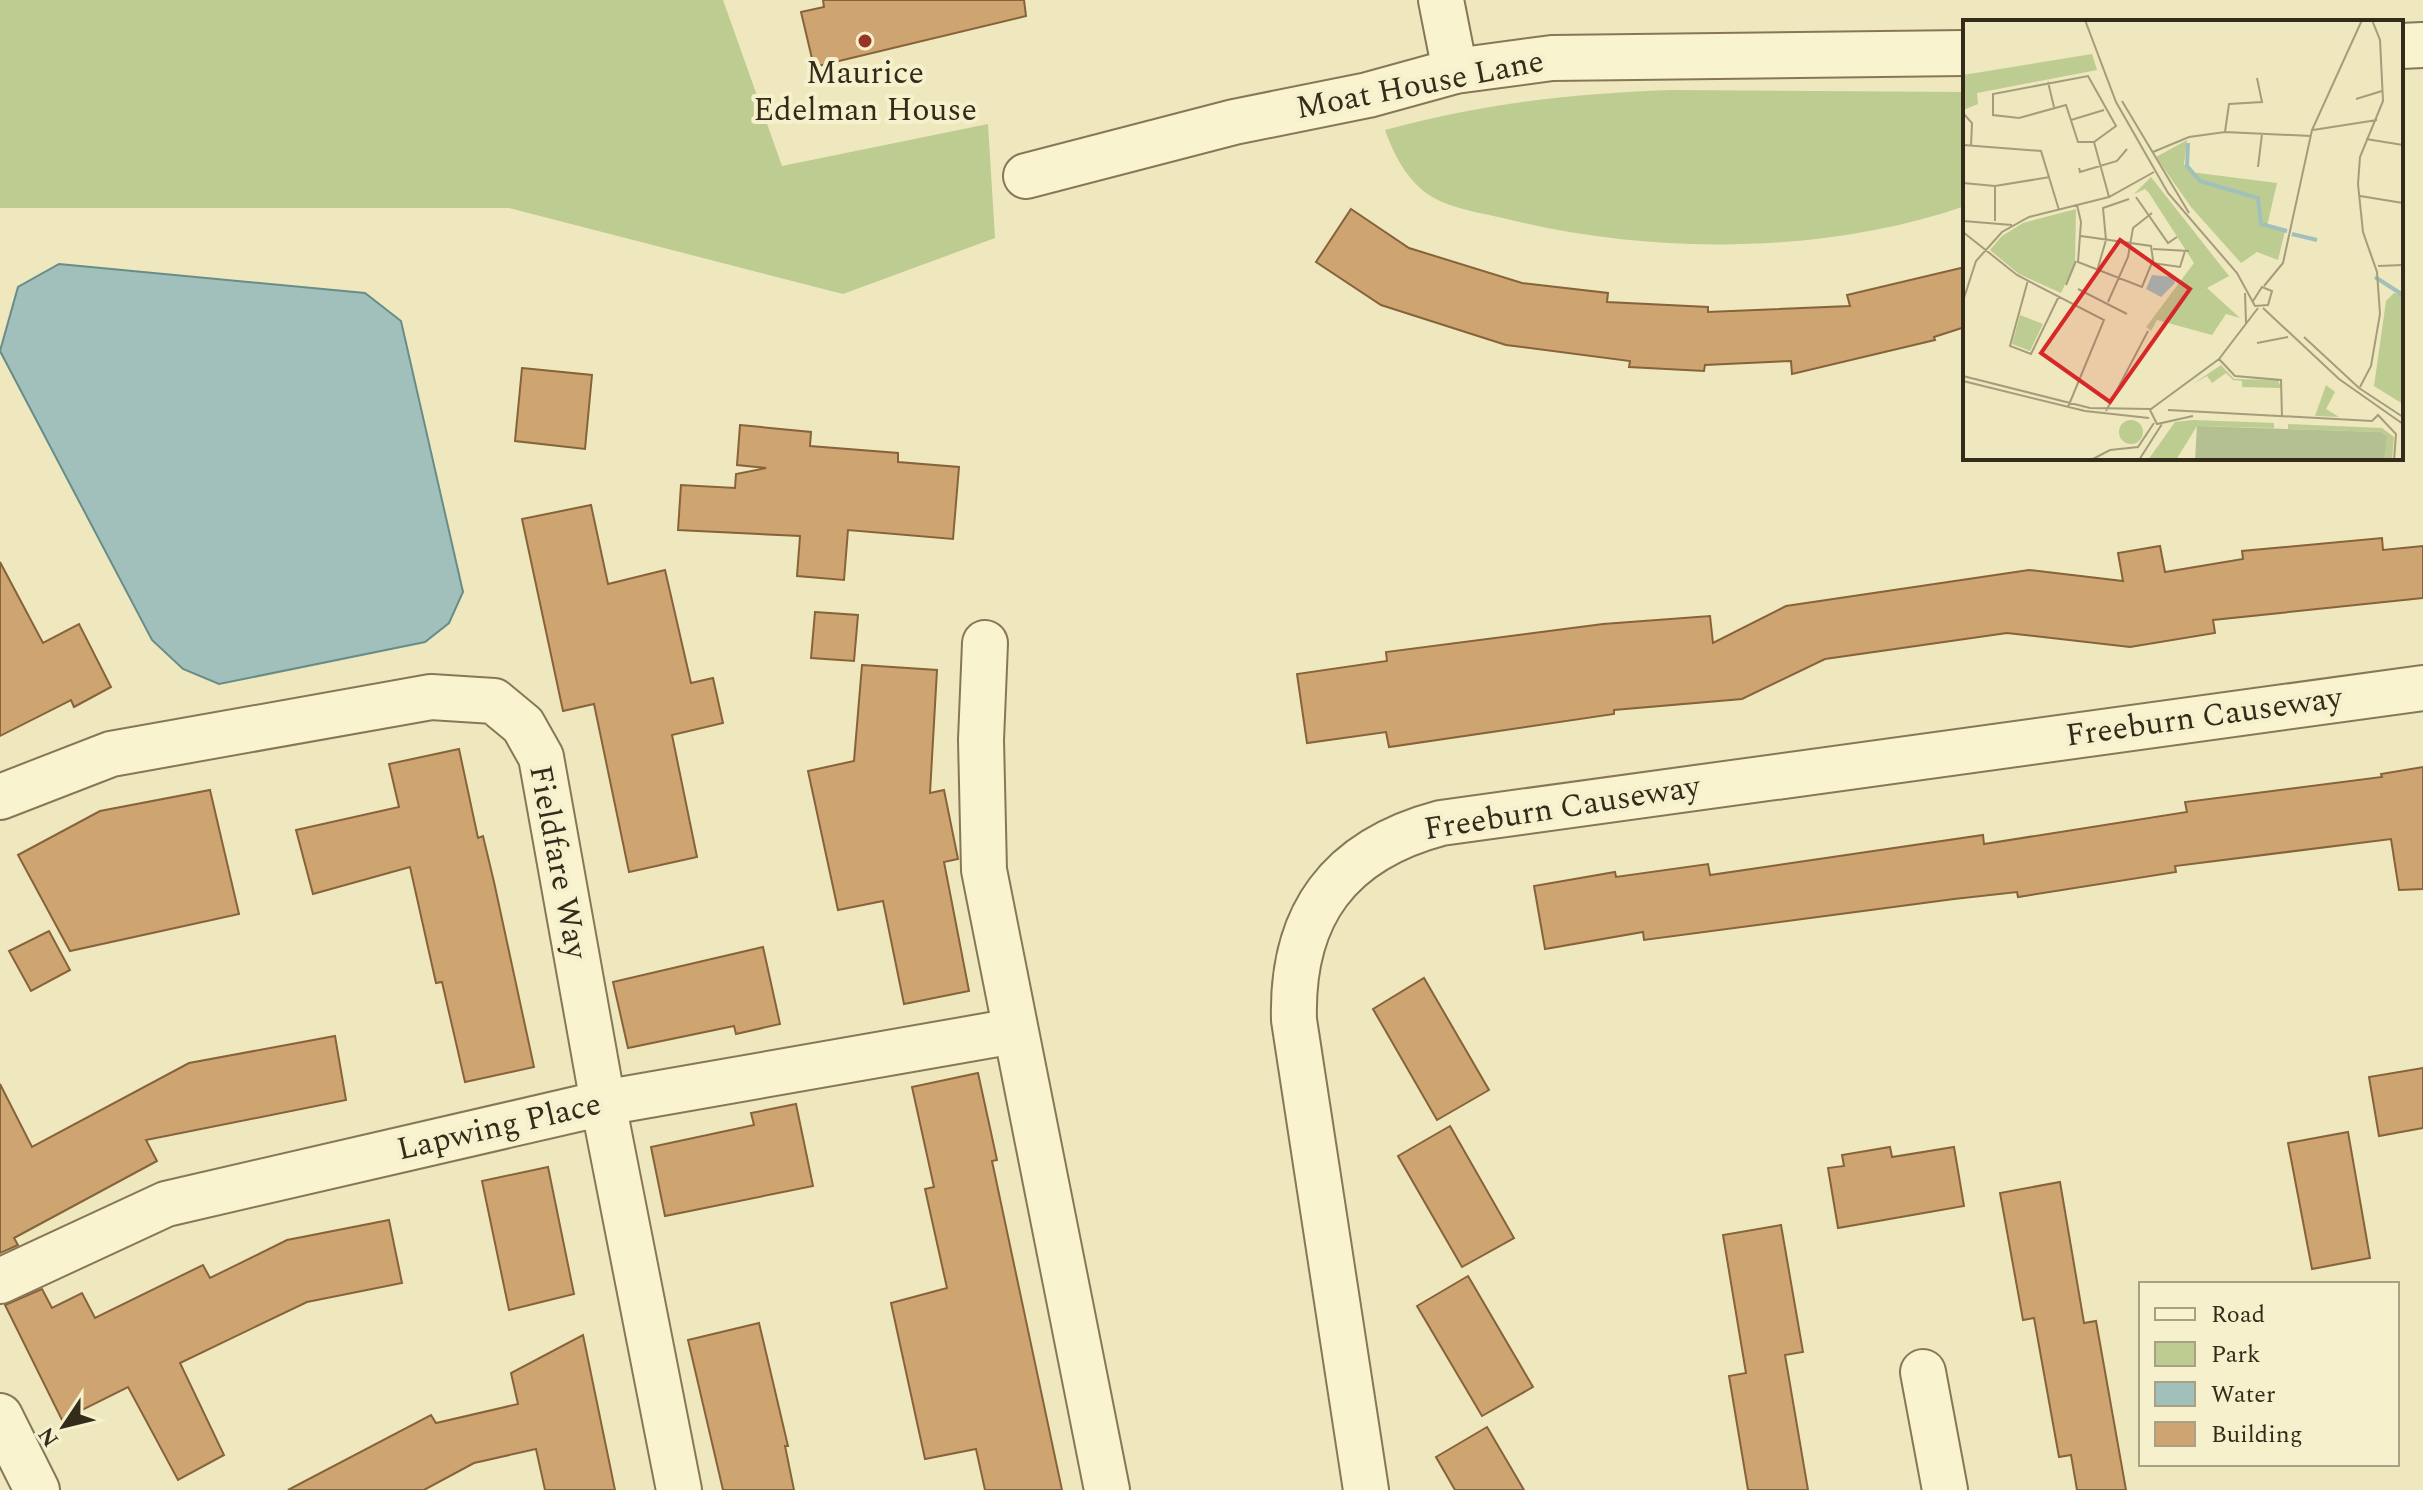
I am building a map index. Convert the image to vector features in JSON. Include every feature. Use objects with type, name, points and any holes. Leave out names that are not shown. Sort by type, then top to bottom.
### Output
[{"type":"street","points":[[1441,0],[1455,71]]},
{"type":"street","points":[[2403,46],[2423,45]]},
{"type":"street","name":"Moat House Lane","points":[[1026,176],[1234,122],[1368,95],[1455,71],[1552,58],[1963,53]]},
{"type":"street","points":[[985,643],[981,740],[984,870],[1107,1490]]},
{"type":"street","name":"Freeburn Causeway","points":[[1366,1490],[1294,1020],[1293,991],[1298,951],[1313,914],[1336,881],[1354,864],[1394,838],[1441,823],[2423,688]]},
{"type":"street","name":"Fieldfare Way","points":[[0,797],[111,754],[431,697],[494,701],[523,725],[541,757],[603,1103],[679,1490]]},
{"type":"street","name":"Lapwing Place","points":[[0,1281],[166,1204],[603,1103],[1014,1031]]},
{"type":"street","points":[[1923,1372],[1945,1490]]},
{"type":"street","points":[[0,1416],[37,1490]]},
{"type":"green space","points":[[0,0],[723,0],[782,166],[988,124],[995,238],[843,294],[509,208],[0,208]]},
{"type":"green space","points":[[1671,90],[1963,92],[1963,207],[1854,234],[1795,241],[1735,244],[1616,239],[1558,230],[1442,202],[1425,192],[1410,177],[1385,130],[1527,101]]},
{"type":"water","points":[[59,264],[365,293],[401,321],[463,592],[449,623],[425,642],[219,684],[183,669],[152,640],[0,351],[18,287]]},
{"type":"building","name":"Maurice Edelman House","points":[[823,0],[1024,0],[1026,16],[814,67],[801,12],[824,7]]},
{"type":"building","points":[[1351,209],[1409,248],[1522,283],[1608,293],[1607,302],[1708,307],[1708,312],[1850,306],[1847,295],[1963,267],[1963,328],[1934,337],[1935,340],[1792,374],[1791,361],[1705,365],[1704,371],[1629,367],[1630,361],[1506,345],[1381,305],[1316,262]]},
{"type":"building","points":[[522,368],[592,375],[585,449],[515,441]]},
{"type":"building","points":[[740,425],[811,432],[810,446],[898,453],[898,462],[959,467],[953,539],[848,530],[844,580],[797,576],[800,536],[678,530],[681,485],[735,488],[736,474],[766,468],[737,465]]},
{"type":"building","points":[[591,505],[608,584],[665,570],[691,683],[713,678],[723,723],[672,735],[697,857],[629,872],[594,704],[563,711],[522,519]]},
{"type":"building","points":[[2382,538],[2383,550],[2423,546],[2423,598],[2213,620],[2215,633],[2130,647],[2007,633],[1825,659],[1742,699],[1614,710],[1614,714],[1389,747],[1386,732],[1307,743],[1297,674],[1387,661],[1386,652],[1603,624],[1710,616],[1713,643],[1786,606],[2029,570],[2123,581],[2118,553],[2160,546],[2165,572],[2243,559],[2242,551]]},
{"type":"building","points":[[0,562],[43,643],[79,624],[111,687],[74,707],[71,700],[0,736]]},
{"type":"building","points":[[815,612],[858,615],[854,661],[811,658]]},
{"type":"building","points":[[862,665],[937,670],[930,793],[944,790],[958,859],[944,862],[969,991],[904,1004],[883,901],[838,910],[808,771],[854,761]]},
{"type":"building","points":[[459,749],[478,838],[483,836],[494,882],[534,1067],[465,1082],[442,982],[436,983],[410,867],[313,894],[296,830],[399,807],[389,764]]},
{"type":"building","points":[[2423,767],[2423,889],[2399,890],[2391,839],[2175,866],[2176,872],[2018,897],[2017,892],[1954,899],[1644,940],[1643,932],[1545,949],[1534,886],[1615,872],[1616,877],[1708,864],[1710,875],[1983,835],[1984,844],[2187,812],[2185,802],[2382,777],[2381,774]]},
{"type":"building","points":[[210,790],[239,914],[70,951],[18,855],[100,811]]},
{"type":"building","points":[[49,931],[70,970],[31,991],[9,951]]},
{"type":"building","points":[[763,947],[780,1024],[736,1034],[734,1026],[628,1048],[613,982]]},
{"type":"building","points":[[1424,978],[1489,1090],[1437,1120],[1373,1009]]},
{"type":"building","points":[[335,1036],[346,1100],[146,1140],[157,1161],[14,1238],[18,1245],[0,1253],[0,1084],[32,1147],[189,1063]]},
{"type":"building","points":[[2423,1068],[2423,1128],[2379,1136],[2369,1077]]},
{"type":"building","points":[[978,1073],[997,1160],[992,1161],[1062,1490],[985,1490],[976,1449],[925,1459],[891,1303],[947,1288],[925,1189],[934,1187],[912,1087]]},
{"type":"building","points":[[796,1104],[813,1186],[665,1216],[651,1147],[754,1125],[751,1113]]},
{"type":"building","points":[[1450,1126],[1514,1238],[1462,1267],[1398,1156]]},
{"type":"building","points":[[2348,1132],[2370,1258],[2312,1269],[2288,1143]]},
{"type":"building","points":[[1890,1147],[1892,1157],[1954,1147],[1964,1206],[1838,1228],[1828,1168],[1844,1166],[1842,1155]]},
{"type":"building","points":[[548,1167],[574,1294],[509,1310],[482,1181]]},
{"type":"building","points":[[2060,1182],[2084,1323],[2096,1321],[2126,1490],[2077,1490],[2071,1455],[2059,1457],[2034,1318],[2023,1320],[2000,1193]]},
{"type":"building","points":[[389,1220],[402,1283],[307,1302],[180,1363],[224,1455],[178,1480],[128,1387],[62,1420],[5,1305],[42,1289],[52,1308],[82,1293],[95,1318],[203,1265],[210,1278],[287,1240]]},
{"type":"building","points":[[1781,1225],[1803,1352],[1785,1355],[1808,1490],[1748,1490],[1729,1376],[1746,1373],[1723,1235]]},
{"type":"building","points":[[1468,1276],[1533,1387],[1482,1416],[1417,1306]]},
{"type":"building","points":[[759,1323],[788,1446],[785,1446],[794,1490],[723,1490],[688,1340]]},
{"type":"building","points":[[583,1335],[615,1490],[545,1490],[536,1449],[474,1463],[424,1490],[288,1490],[431,1415],[436,1423],[518,1404],[511,1373]]},
{"type":"building","points":[[1487,1427],[1524,1490],[1455,1490],[1436,1457]]},
{"type":"place","name":"Maurice Edelman House","points":[[865,41]]}]
